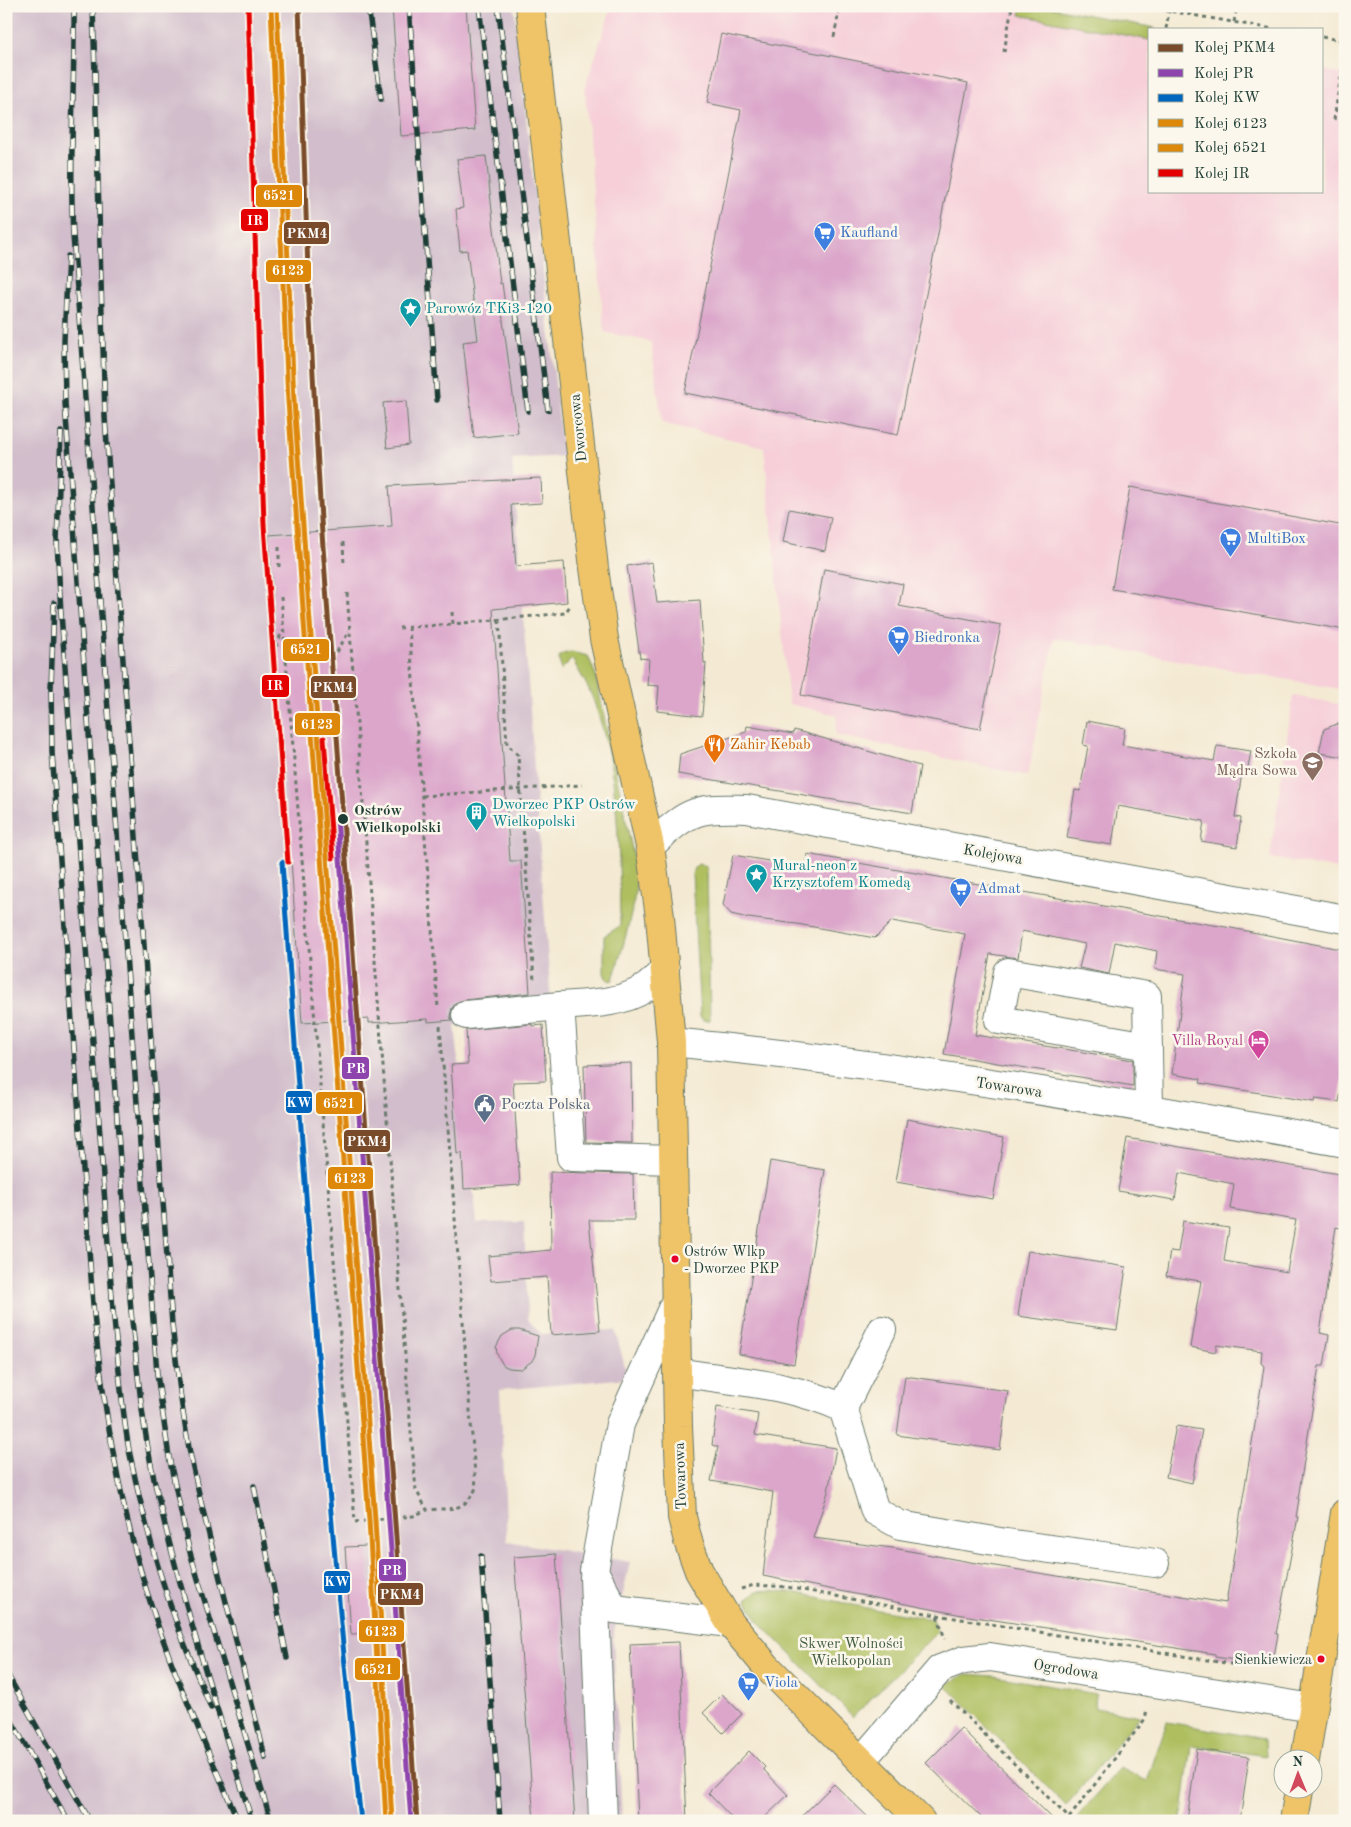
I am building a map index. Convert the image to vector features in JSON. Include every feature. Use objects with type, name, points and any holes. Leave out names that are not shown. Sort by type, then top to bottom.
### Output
[{"type":"main road","name":"Dworcowa","points":[[530,6],[594,568],[604,639],[650,846]]},
{"type":"main road","name":"Towarowa","points":[[650,846],[660,917],[671,1042],[677,1372],[682,1517],[688,1541],[699,1570],[730,1623],[767,1668],[921,1821]]},
{"type":"main road","points":[[1306,1750],[1345,1513]]},
{"type":"main road","points":[[1294,1821],[1298,1800]]},
{"type":"street","name":"Kolejowa","points":[[650,846],[674,825],[697,812],[747,809],[1345,919]]},
{"type":"street","points":[[466,1015],[602,1002],[623,997],[645,988],[665,969]]},
{"type":"street","points":[[1148,1046],[999,1020],[1008,972],[1147,996],[1148,1046],[1149,1108]]},
{"type":"street","points":[[548,1007],[570,1157],[673,1160]]},
{"type":"street","name":"Towarowa","points":[[671,1042],[871,1066],[1149,1108],[1345,1143]]},
{"type":"street","points":[[603,1821],[594,1571],[620,1424],[676,1300]]},
{"type":"street","points":[[882,1330],[843,1408],[875,1511],[900,1525],[1006,1543],[1155,1562]]},
{"type":"street","points":[[677,1372],[756,1384],[820,1397],[843,1408]]},
{"type":"street","points":[[594,1571],[614,1609],[730,1623]]},
{"type":"street","name":"Ogrodowa","points":[[861,1761],[940,1669],[964,1660],[990,1657],[1313,1708]]},
{"type":"path","points":[[834,37],[840,6]]},
{"type":"path","points":[[1004,52],[1012,6]]},
{"type":"path","points":[[1140,6],[1267,28]]},
{"type":"path","points":[[1234,22],[1237,6]]},
{"type":"path","points":[[1166,28],[1169,11]]},
{"type":"path","points":[[1324,37],[1345,41]]},
{"type":"path","points":[[1334,120],[1345,49]]},
{"type":"path","points":[[343,542],[344,565]]},
{"type":"path","points":[[279,547],[279,568]]},
{"type":"path","points":[[347,593],[416,1490],[427,1510]]},
{"type":"path","points":[[281,597],[355,1522],[413,1516],[427,1510],[457,1508],[470,1500],[476,1488],[409,627]]},
{"type":"path","points":[[399,628],[565,613],[573,602]]},
{"type":"path","points":[[452,612],[453,624]]},
{"type":"path","points":[[499,620],[507,744],[518,755],[548,1007]]},
{"type":"path","points":[[274,654],[283,628]]},
{"type":"path","points":[[338,652],[350,630]]},
{"type":"path","points":[[422,796],[582,785]]},
{"type":"path","points":[[736,1591],[754,1585],[787,1587],[937,1615],[1245,1666]]},
{"type":"path","points":[[937,1615],[953,1664]]},
{"type":"path","points":[[930,1680],[1070,1819],[1145,1719],[1154,1683]]},
{"type":"shaded area","points":[[6,6],[514,6],[561,438],[566,456],[512,459],[552,1017],[455,1026],[477,1223],[524,1222],[528,1319],[541,1334],[615,1330],[628,1378],[500,1390],[507,1541],[630,1562],[613,1638],[622,1821],[6,1821]]},
{"type":"shaded area","points":[[612,6],[1044,6],[1156,28],[1148,28],[1148,192],[1324,192],[1324,70],[1345,76],[1345,690],[1054,638],[1028,776],[836,735],[837,715],[789,704],[764,447],[662,423],[651,342],[604,332],[585,88]]},
{"type":"shaded area","name":"Szkoła Mądra Sowa","points":[[1293,696],[1345,705],[1345,871],[1270,858]]},
{"type":"green space","points":[[1022,6],[1044,6],[1155,28],[1148,28],[1148,40],[1020,15]]},
{"type":"green space","points":[[571,652],[588,656],[595,673],[637,873],[628,927],[613,980],[610,981],[604,973],[604,936],[620,926],[618,840],[613,782],[602,726],[589,689],[572,659],[561,670],[559,657]]},
{"type":"green space","points":[[698,864],[707,868],[710,1020],[704,1020],[700,1017],[692,874]]},
{"type":"green space","name":"Skwer Wolności Wielkopolan","points":[[772,1590],[798,1593],[867,1608],[932,1619],[937,1632],[853,1717],[758,1621],[746,1600],[757,1591]]},
{"type":"green space","points":[[966,1674],[994,1676],[1096,1694],[1095,1708],[1140,1716],[1066,1806],[945,1685]]},
{"type":"green space","points":[[1167,1722],[1265,1739],[1266,1756],[1191,1745],[1181,1821],[1081,1821],[1077,1817],[1120,1768],[1147,1781]]},
{"type":"building","points":[[392,6],[466,6],[475,130],[401,136]]},
{"type":"building","name":"Kaufland","points":[[721,34],[968,83],[898,435],[685,393],[741,110],[707,103]]},
{"type":"building","points":[[486,156],[500,284],[502,283],[506,313],[502,313],[518,433],[474,438],[463,342],[478,340],[467,250],[460,251],[456,209],[463,208],[457,159]]},
{"type":"building","points":[[406,401],[409,445],[387,448],[383,403]]},
{"type":"building","points":[[541,478],[542,503],[511,505],[516,566],[564,562],[567,602],[493,609],[510,861],[521,861],[530,993],[457,1002],[452,1008],[450,1016],[452,1020],[428,1022],[428,1019],[369,1023],[369,1019],[302,1023],[269,535],[392,526],[389,486]]},
{"type":"building","name":"MultiBox","points":[[1130,487],[1345,526],[1345,630],[1112,589]]},
{"type":"building","points":[[789,509],[831,517],[825,551],[783,542]]},
{"type":"building","points":[[652,562],[657,603],[700,600],[704,663],[706,663],[702,716],[657,711],[659,686],[647,685],[649,659],[640,658],[627,566]]},
{"type":"building","points":[[824,569],[903,584],[899,606],[1001,625],[980,729],[801,695]]},
{"type":"building","points":[[1087,721],[1125,728],[1122,745],[1214,761],[1217,746],[1251,751],[1247,773],[1242,773],[1235,817],[1241,818],[1237,847],[1201,841],[1204,821],[1118,806],[1112,845],[1067,838],[1075,790],[1080,791],[1088,746],[1083,745]]},
{"type":"building","points":[[1345,721],[1345,757],[1319,753],[1324,729]]},
{"type":"building","points":[[747,726],[793,734],[794,730],[920,766],[912,813],[678,774],[680,754],[746,732]]},
{"type":"building","points":[[807,854],[1226,927],[1345,950],[1345,1070],[1339,1102],[1315,1099],[1314,1102],[1200,1083],[1201,1079],[1172,1074],[1185,974],[1155,969],[1157,951],[1115,942],[1109,974],[1079,968],[1085,944],[1022,931],[1018,958],[990,954],[975,1035],[1133,1060],[1133,1086],[944,1054],[965,934],[892,921],[875,938],[797,924],[748,918],[731,914],[723,905],[733,855],[805,867]]},
{"type":"building","name":"Poczta Polska","points":[[532,1024],[532,1026],[543,1025],[546,1081],[513,1082],[520,1185],[464,1189],[462,1153],[457,1154],[451,1065],[468,1064],[466,1030]]},
{"type":"building","points":[[631,1063],[632,1143],[586,1142],[584,1065]]},
{"type":"building","points":[[907,1119],[1004,1137],[993,1199],[896,1182]]},
{"type":"building","points":[[1127,1138],[1345,1175],[1345,1229],[1336,1227],[1320,1333],[1329,1335],[1324,1366],[1319,1366],[1298,1499],[1296,1517],[1298,1517],[1276,1634],[1278,1634],[1273,1662],[1255,1661],[1255,1663],[1215,1657],[1215,1654],[962,1615],[763,1576],[773,1492],[711,1481],[718,1447],[712,1445],[717,1407],[758,1414],[755,1435],[836,1448],[828,1492],[813,1538],[893,1548],[1226,1603],[1262,1381],[1264,1366],[1261,1363],[1262,1351],[1216,1345],[1216,1352],[1190,1347],[1201,1281],[1166,1276],[1170,1251],[1178,1252],[1183,1221],[1229,1228],[1224,1261],[1287,1272],[1296,1220],[1230,1209],[1234,1184],[1179,1173],[1175,1200],[1118,1191]]},
{"type":"building","points":[[770,1161],[825,1170],[794,1364],[739,1354]]},
{"type":"building","points":[[550,1172],[633,1174],[634,1220],[589,1220],[600,1331],[551,1335],[547,1277],[491,1281],[488,1256],[551,1250]]},
{"type":"building","points":[[1028,1251],[1126,1267],[1117,1330],[1018,1316]]},
{"type":"building","points":[[512,1330],[519,1330],[538,1336],[535,1355],[532,1361],[521,1369],[509,1368],[503,1365],[497,1354],[496,1347],[502,1336]]},
{"type":"building","points":[[905,1376],[1008,1391],[1000,1450],[897,1435]]},
{"type":"building","points":[[1176,1426],[1202,1430],[1192,1483],[1166,1477]]},
{"type":"building","points":[[367,1546],[373,1633],[351,1634],[345,1547]]},
{"type":"building","points":[[556,1554],[575,1821],[534,1821],[514,1557]]},
{"type":"building","points":[[679,1642],[687,1821],[638,1821],[630,1644]]},
{"type":"building","points":[[722,1694],[742,1714],[723,1733],[703,1713]]},
{"type":"building","points":[[961,1728],[1055,1821],[985,1821],[926,1763]]},
{"type":"building","points":[[1197,1749],[1249,1757],[1240,1821],[1187,1821]]},
{"type":"building","points":[[749,1751],[788,1795],[761,1821],[735,1821],[708,1793]]},
{"type":"building","points":[[834,1784],[872,1821],[797,1821]]},
{"type":"railway","points":[[74,6],[73,235],[157,1374],[169,1457],[189,1549],[271,1821]]},
{"type":"railway","points":[[93,6],[105,417],[172,1324],[192,1465],[265,1758]]},
{"type":"railway","points":[[368,6],[381,99]]},
{"type":"railway","points":[[409,6],[437,400]]},
{"type":"railway","points":[[479,6],[528,411]]},
{"type":"railway","points":[[498,6],[548,410]]},
{"type":"railway","points":[[68,256],[64,340],[65,403],[131,1311],[138,1374],[150,1458],[164,1522],[200,1651],[252,1821]]},
{"type":"railway","points":[[61,432],[57,542],[61,613],[113,1310],[126,1433],[144,1517],[156,1561],[178,1627],[211,1708]]},
{"type":"railway","points":[[54,603],[51,688],[52,752],[93,1304],[103,1393],[129,1527],[154,1614],[185,1698],[238,1821]]},
{"type":"railway","points":[[254,1486],[287,1658]]},
{"type":"railway","points":[[481,1556],[500,1821]]},
{"type":"railway","points":[[6,1672],[90,1821]]},
{"type":"railway","points":[[6,1711],[68,1821]]},
{"type":"rail line","name":"IR","points":[[248,6],[264,525],[288,862]]},
{"type":"rail line","name":"6521","points":[[271,6],[288,401],[369,1520],[386,1821]]},
{"type":"rail line","name":"6123","points":[[277,6],[294,401],[375,1520],[392,1821]]},
{"type":"rail line","name":"PKM4","points":[[299,6],[309,301],[321,520],[417,1821]]},
{"type":"rail line","name":"IR","points":[[324,738],[333,858]]},
{"type":"rail line","name":"PR","points":[[337,817],[411,1821]]},
{"type":"rail line","name":"KW","points":[[282,862],[327,1462],[348,1701],[361,1821]]},
{"type":"place","name":"Kaufland","points":[[824,251]]},
{"type":"place","name":"Parowóz TKi3-120","points":[[410,327]]},
{"type":"place","name":"MultiBox","points":[[1231,557]]},
{"type":"place","name":"Biedronka","points":[[898,656]]},
{"type":"place","name":"Zahir Kebab","points":[[714,763]]},
{"type":"place","name":"Szkoła Mądra Sowa","points":[[1313,781]]},
{"type":"place","name":"Ostrów Wielkopolski","points":[[343,819]]},
{"type":"place","name":"Dworzec PKP Ostrów Wielkopolski","points":[[476,832]]},
{"type":"place","name":"Mural-neon z Krzysztofem Komedą","points":[[756,893]]},
{"type":"place","name":"Admat","points":[[961,907]]},
{"type":"place","name":"Villa Royal","points":[[1259,1059]]},
{"type":"place","name":"Poczta Polska","points":[[485,1123]]},
{"type":"place","name":"Ostrów Wlkp - Dworzec PKP","points":[[675,1259]]},
{"type":"place","name":"Sienkiewicza","points":[[1321,1659]]},
{"type":"place","name":"Viola","points":[[748,1701]]}]
